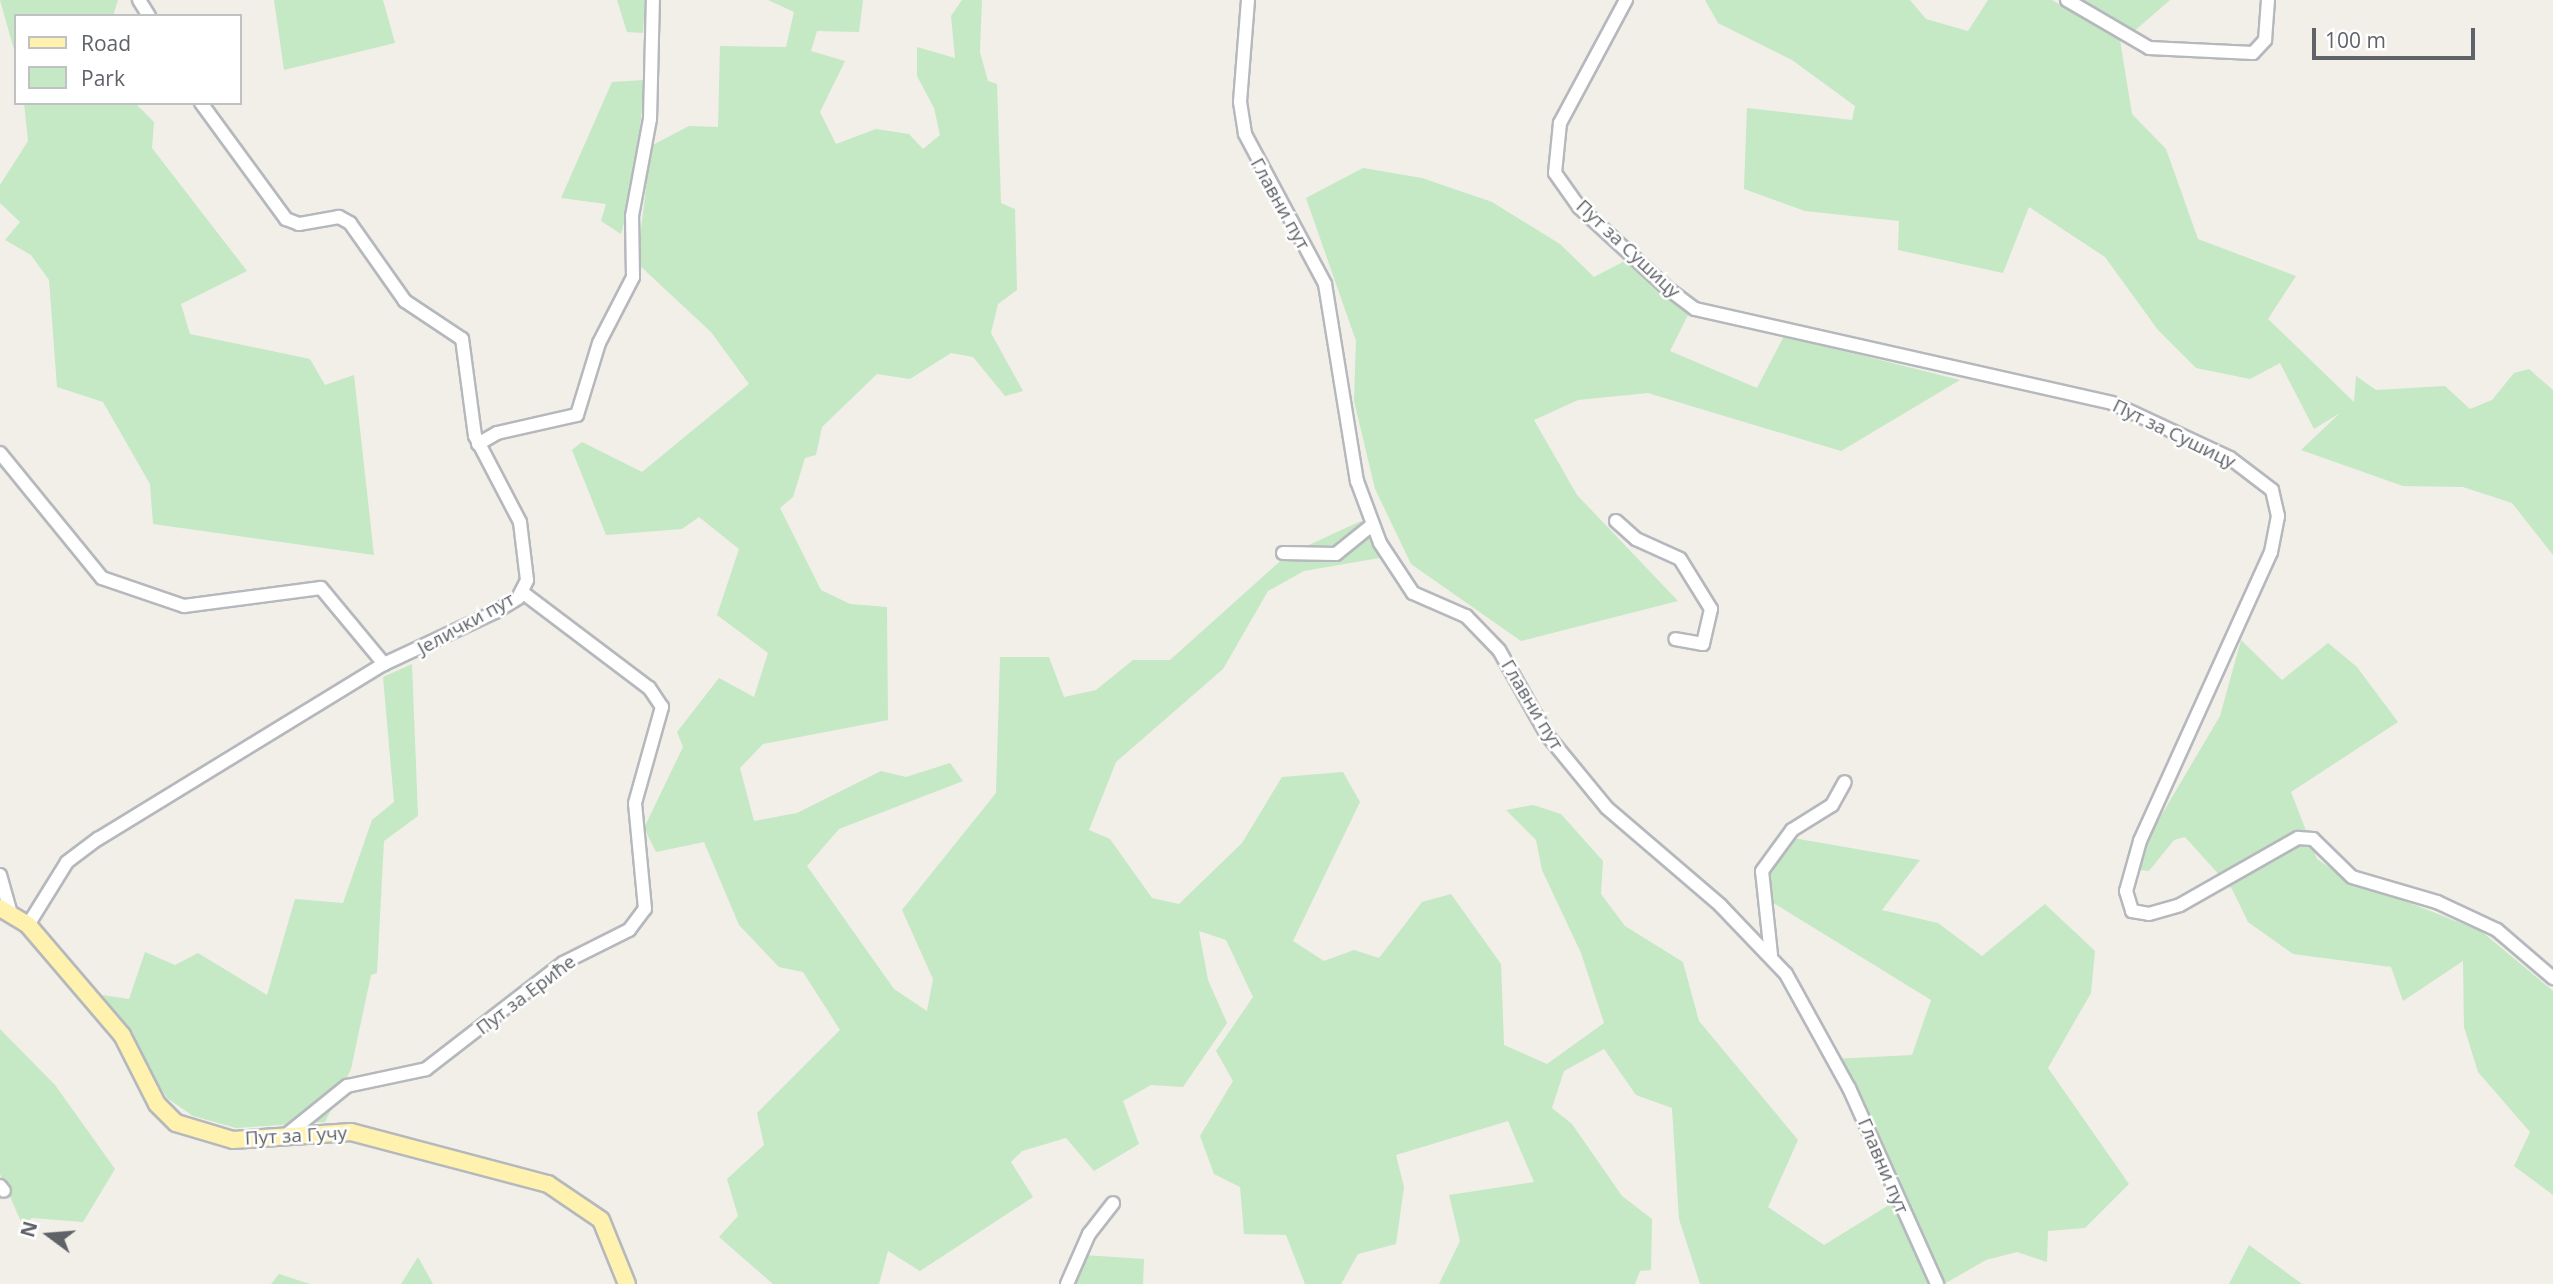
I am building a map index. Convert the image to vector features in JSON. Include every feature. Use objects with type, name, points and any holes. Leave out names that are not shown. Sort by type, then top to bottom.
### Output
[{"type":"main road","name":"Пут за Гучу","points":[[6,911],[28,925],[122,1035],[165,1116],[233,1140],[362,1134],[548,1184],[601,1220],[627,1284]]},
{"type":"street","points":[[478,444],[497,433],[577,415],[599,342],[633,276],[632,216],[650,119],[653,0]]},
{"type":"street","name":"Главни пут","points":[[1248,0],[1240,102],[1245,134],[1325,284],[1342,408],[1372,525],[1413,593],[1466,616],[1499,650],[1547,735],[1607,808],[1772,955],[1844,1078],[1937,1284]]},
{"type":"street","name":"Пут за Сушицу","points":[[1626,0],[1560,123],[1555,173],[1578,207],[1667,288],[1695,309],[2112,403],[2230,458],[2272,490],[2278,516],[2271,552],[2140,841],[2126,891],[2132,911],[2149,914],[2180,905],[2298,838],[2313,839],[2352,877],[2437,902],[2497,930],[2553,978]]},
{"type":"street","points":[[2067,0],[2148,48],[2253,53],[2265,40],[2268,0]]},
{"type":"street","name":"Јелички пут","points":[[28,925],[67,862],[98,839],[384,664],[432,647],[522,592],[527,566],[520,522],[478,444],[462,339],[405,301],[357,228],[339,217],[299,224],[286,219],[202,105]]},
{"type":"street","points":[[0,453],[102,578],[184,606],[321,588],[384,664]]},
{"type":"street","points":[[1616,521],[1636,539],[1680,559],[1710,609],[1703,644],[1675,639]]},
{"type":"street","points":[[1283,553],[1336,554],[1372,525]]},
{"type":"street","name":"Пут за Ериће","points":[[285,1136],[347,1086],[426,1069],[563,963],[629,930],[645,909],[635,803],[662,706],[649,688],[522,592]]},
{"type":"street","points":[[1772,955],[1762,871],[1792,830],[1832,805],[1845,782]]},
{"type":"street","points":[[0,875],[6,911]]},
{"type":"street","points":[[1067,1284],[1090,1234],[1113,1203]]},
{"type":"green space","points":[[0,0],[118,0],[114,14],[14,14],[14,50]]},
{"type":"green space","points":[[274,0],[383,0],[395,43],[284,70]]},
{"type":"green space","points":[[617,0],[645,0],[643,33],[627,32]]},
{"type":"green space","points":[[768,0],[863,0],[859,32],[817,31],[811,51],[845,61],[820,112],[836,144],[876,129],[909,134],[923,149],[940,135],[934,108],[917,76],[917,47],[955,58],[951,16],[962,0],[982,0],[980,52],[988,81],[997,84],[1001,203],[1015,209],[1017,290],[998,304],[991,333],[1023,391],[1005,396],[973,357],[951,353],[910,379],[877,374],[822,427],[816,455],[805,458],[793,497],[780,508],[821,590],[850,604],[887,607],[888,720],[763,744],[740,768],[754,821],[797,813],[881,771],[906,777],[950,763],[963,781],[839,829],[807,866],[894,989],[927,1011],[933,979],[902,910],[996,793],[1000,657],[1049,657],[1064,697],[1096,690],[1133,660],[1170,660],[1287,555],[1361,521],[1385,557],[1304,571],[1268,591],[1223,669],[1116,762],[1089,830],[1110,839],[1152,898],[1179,904],[1242,843],[1282,777],[1343,772],[1360,802],[1293,941],[1324,961],[1354,950],[1379,958],[1422,902],[1451,894],[1501,964],[1504,1045],[1547,1064],[1604,1023],[1581,953],[1542,870],[1536,840],[1506,810],[1533,805],[1561,814],[1603,861],[1601,894],[1625,926],[1683,962],[1699,1021],[1798,1140],[1768,1207],[1824,1245],[1897,1200],[1834,1059],[1912,1055],[1931,1000],[1767,899],[1762,871],[1787,837],[1920,860],[1882,910],[1938,923],[1982,956],[2045,904],[2095,951],[2091,993],[2048,1068],[2129,1184],[2085,1228],[2048,1231],[2047,1262],[2017,1252],[1986,1260],[1944,1284],[1700,1284],[1679,1219],[1672,1108],[1636,1095],[1604,1049],[1564,1071],[1552,1108],[1572,1124],[1622,1196],[1652,1219],[1651,1270],[1640,1271],[1635,1284],[1439,1284],[1460,1241],[1449,1195],[1534,1182],[1508,1121],[1396,1155],[1404,1187],[1396,1244],[1358,1254],[1341,1284],[1305,1284],[1286,1235],[1244,1234],[1240,1187],[1214,1174],[1200,1136],[1233,1081],[1216,1051],[1253,997],[1226,940],[1199,931],[1208,980],[1227,1023],[1183,1087],[1151,1085],[1123,1101],[1139,1144],[1094,1171],[1066,1138],[1022,1151],[1011,1162],[1033,1197],[920,1271],[888,1251],[879,1284],[773,1284],[719,1237],[738,1216],[727,1179],[764,1145],[757,1113],[840,1030],[803,972],[779,967],[739,925],[704,842],[656,852],[644,828],[683,747],[677,732],[719,678],[754,697],[768,653],[717,615],[739,549],[699,517],[682,529],[606,535],[572,450],[582,442],[642,472],[749,384],[711,332],[637,263],[651,146],[689,126],[718,127],[720,46],[786,47],[794,12]]},
{"type":"green space","points":[[1705,0],[1910,0],[1926,19],[1968,31],[1988,0],[2052,0],[2120,40],[2132,114],[2166,149],[2198,239],[2296,276],[2268,319],[2354,402],[2356,376],[2376,390],[2445,386],[2470,409],[2492,400],[2514,373],[2529,369],[2553,390],[2553,555],[2512,503],[2463,487],[2403,486],[2301,450],[2340,413],[2314,429],[2280,363],[2250,379],[2196,368],[2158,330],[2105,257],[2029,207],[2003,273],[1898,250],[1899,221],[1805,211],[1744,189],[1747,108],[1852,120],[1855,106],[1792,60],[1718,23]]},
{"type":"green space","points":[[2082,0],[2170,0],[2132,33]]},
{"type":"green space","points":[[645,80],[634,185],[621,234],[601,221],[606,204],[561,198],[612,82]]},
{"type":"green space","points":[[24,105],[137,105],[154,122],[152,148],[247,271],[181,304],[190,334],[310,359],[325,385],[354,375],[374,555],[153,524],[150,484],[103,402],[57,387],[49,280],[31,255],[5,240],[20,222],[0,203],[0,185],[28,141]]},
{"type":"green space","points":[[1363,168],[1422,178],[1492,202],[1560,244],[1594,277],[1640,253],[1691,309],[1670,351],[1757,388],[1784,336],[1960,380],[1841,451],[1648,393],[1578,400],[1534,420],[1577,495],[1678,601],[1521,641],[1411,564],[1375,489],[1354,401],[1356,341],[1306,198]]},
{"type":"green space","points":[[2241,640],[2282,680],[2328,643],[2357,667],[2398,722],[2291,792],[2317,859],[2344,877],[2481,931],[2553,991],[2553,1195],[2514,1166],[2530,1132],[2478,1072],[2464,1027],[2463,961],[2403,1001],[2391,967],[2293,954],[2248,922],[2232,889],[2185,837],[2174,840],[2149,871],[2140,870],[2152,831],[2220,716]]},
{"type":"green space","points":[[412,664],[418,816],[384,841],[377,973],[371,975],[351,1069],[325,1122],[236,1128],[193,1116],[167,1098],[102,995],[129,999],[145,952],[175,965],[198,953],[267,995],[295,899],[343,903],[372,820],[394,802],[383,677]]},
{"type":"green space","points":[[0,1029],[55,1085],[115,1169],[83,1222],[32,1218],[23,1226],[0,1174]]},
{"type":"green space","points":[[2249,1245],[2302,1284],[2229,1284]]},
{"type":"green space","points":[[1084,1255],[1144,1259],[1143,1284],[1072,1284]]},
{"type":"green space","points":[[418,1257],[433,1284],[401,1284]]},
{"type":"green space","points":[[279,1274],[310,1284],[271,1284]]}]
